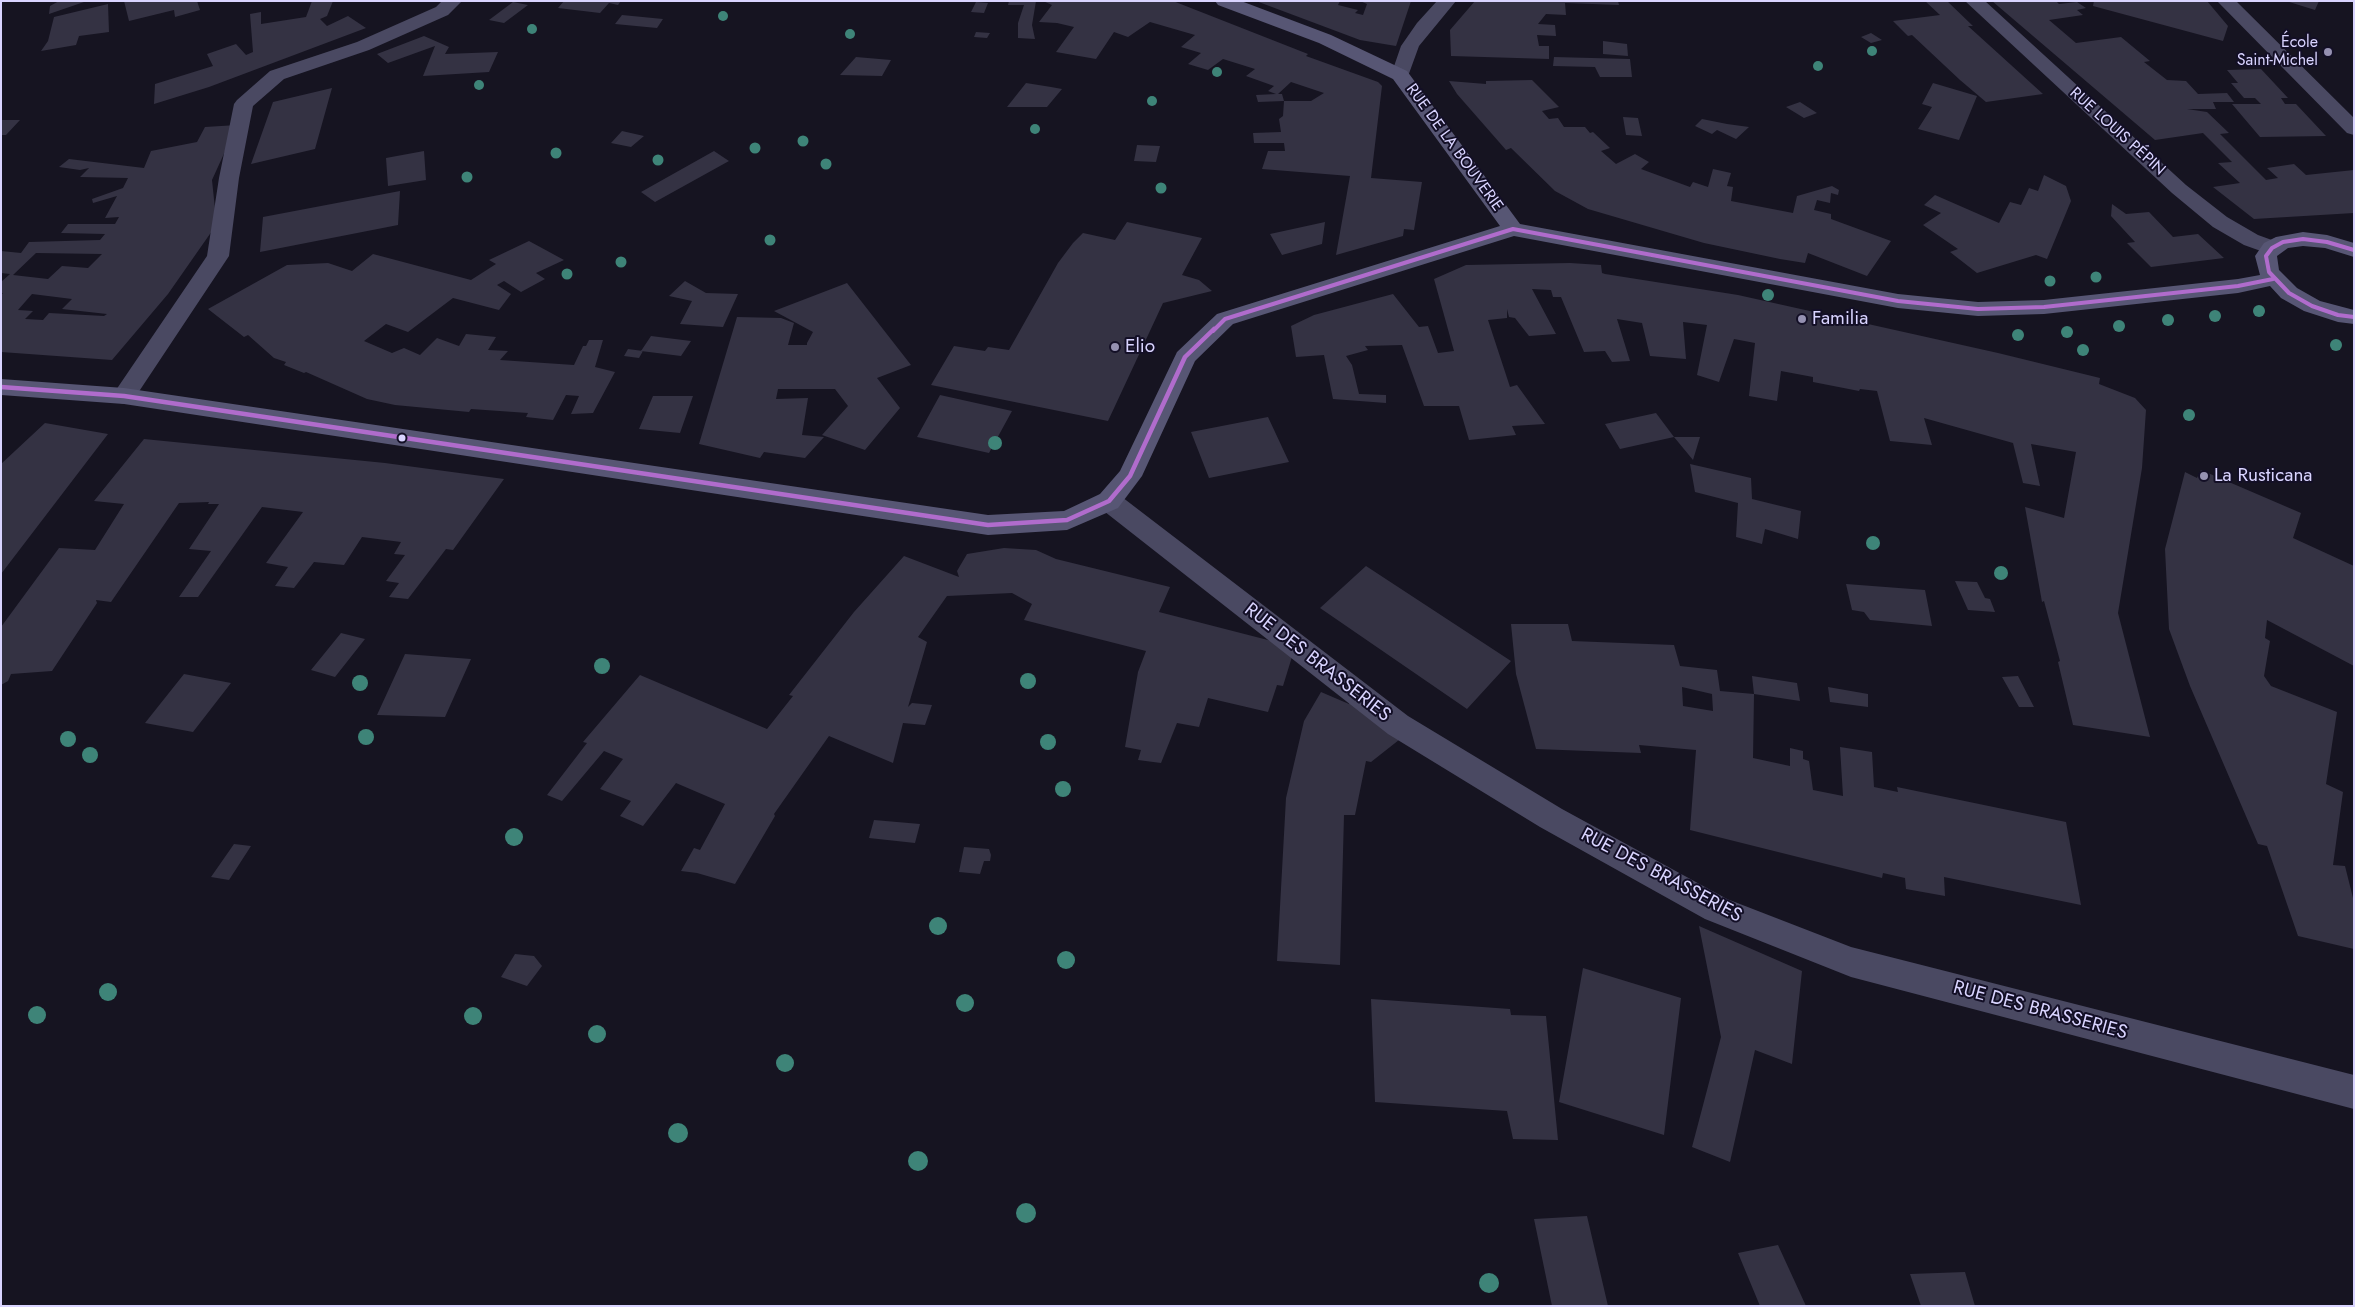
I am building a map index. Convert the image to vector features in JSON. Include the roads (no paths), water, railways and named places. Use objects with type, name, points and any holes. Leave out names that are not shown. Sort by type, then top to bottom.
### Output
[{"type":"main road","name":"RUE DE LA BOUVERIE","points":[[1224,1],[1325,39],[1400,76],[1513,229]]},
{"type":"main road","points":[[1,387],[124,396],[988,525],[1067,520],[1109,501],[1130,476],[1185,357],[1225,319],[1513,229],[1906,302],[1996,310],[2238,286],[2273,279]]},
{"type":"main road","points":[[2354,250],[2327,242],[2303,239],[2283,242],[2272,248],[2266,256],[2266,267],[2273,279],[2289,293],[2312,306],[2354,318]]},
{"type":"street","points":[[124,396],[218,256],[229,178],[244,104],[276,75],[363,46],[442,11],[453,1]]},
{"type":"street","points":[[1400,76],[1410,46],[1423,27],[1447,1]]},
{"type":"street","name":"RUE LOUIS PÉPIN","points":[[1974,1],[2186,194],[2220,222],[2251,240],[2272,248]]},
{"type":"street","points":[[2226,1],[2354,129]]},
{"type":"street","name":"RUE DES BRASSERIES","points":[[1109,501],[1398,725],[1551,818],[1716,909],[1851,962],[2354,1092]]},
{"type":"place","name":"École Saint-Michel","points":[[2328,52]]},
{"type":"place","name":"Familia","points":[[1802,319]]},
{"type":"place","name":"Elio","points":[[1115,347]]},
{"type":"place","name":"La Rusticana","points":[[2204,476]]}]
